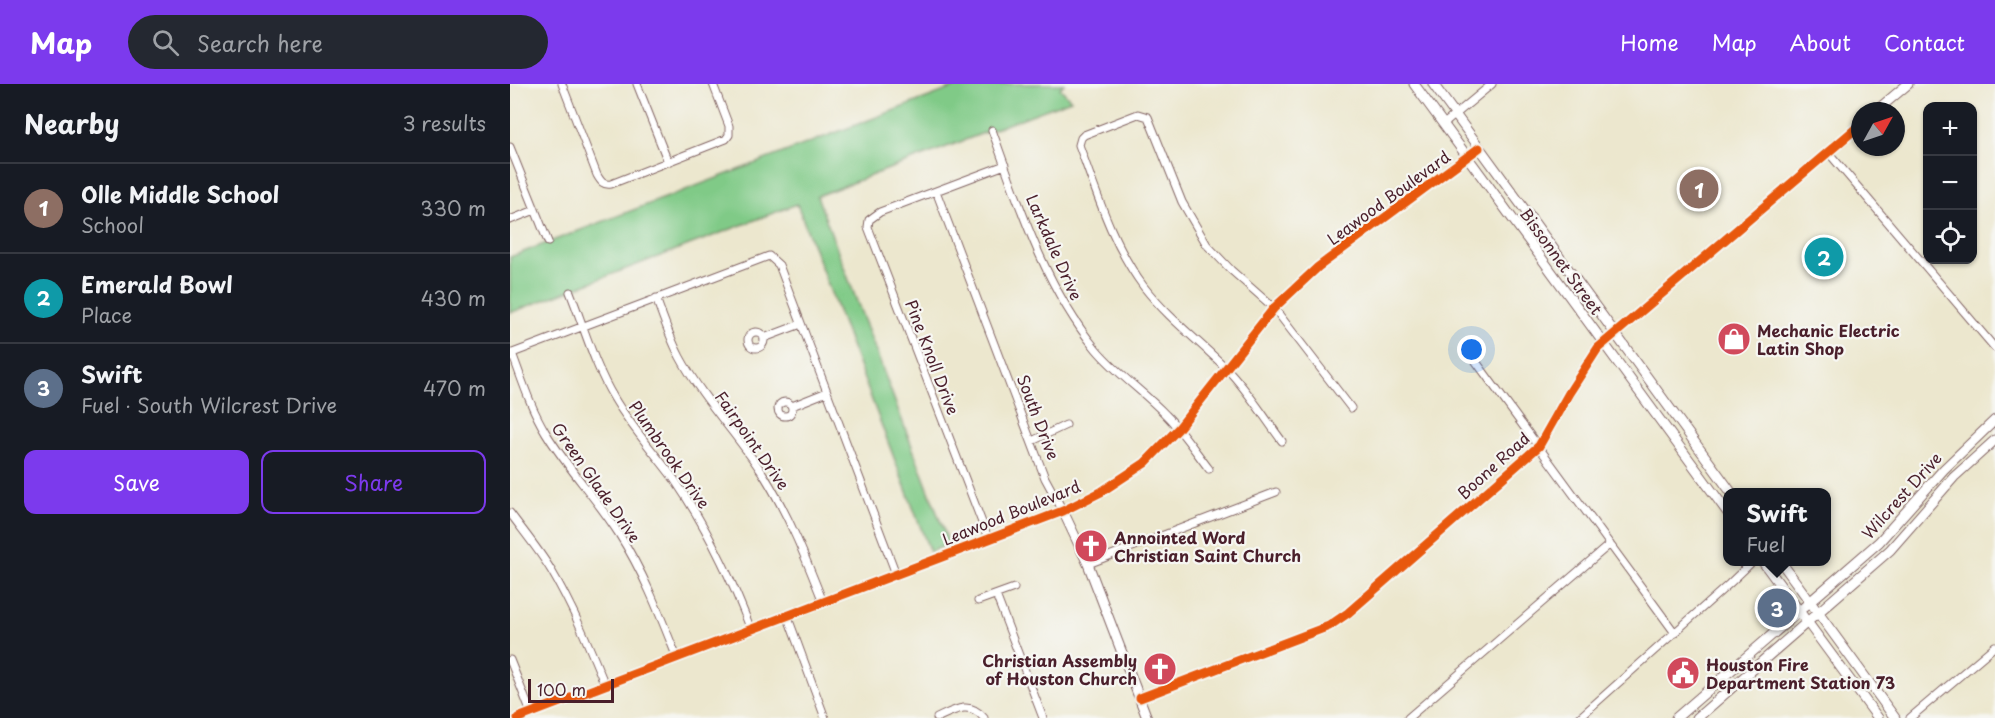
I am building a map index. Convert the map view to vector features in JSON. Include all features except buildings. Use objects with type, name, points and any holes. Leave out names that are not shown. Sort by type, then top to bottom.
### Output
[{"type":"street","points":[[562,84],[600,182],[605,184],[611,184],[726,140],[729,135],[729,126],[713,84]]},
{"type":"street","points":[[637,84],[668,162]]},
{"type":"street","name":"Bissonnet Street","points":[[1414,84],[1603,344],[1723,504]]},
{"type":"street","name":"Bissonnet Street","points":[[1433,84],[1728,488]]},
{"type":"street","name":"Leawood Boulevard","points":[[1444,124],[1492,84]]},
{"type":"street","points":[[1887,102],[1908,84]]},
{"type":"street","points":[[1282,441],[1227,369],[1170,317],[1144,288],[1119,247],[1079,146],[1084,135],[1138,114],[1148,117],[1182,202],[1207,245],[1274,308],[1351,408]]},
{"type":"street","name":"Larkdale Drive","points":[[992,130],[1051,280],[1066,306],[1096,349],[1167,415],[1209,469]]},
{"type":"street","name":"Boone Road","points":[[1140,698],[1329,626],[1348,613],[1539,446],[1569,393],[1603,344],[1614,333],[1851,133]]},
{"type":"street","points":[[510,147],[548,242]]},
{"type":"street","name":"Leawood Boulevard","points":[[518,718],[1063,511],[1101,492],[1145,463],[1178,429],[1274,308],[1323,263],[1479,148]]},
{"type":"street","points":[[1828,152],[1995,348]]},
{"type":"street","name":"Pine Knoll Drive","points":[[988,538],[868,227],[869,220],[874,215],[1005,165]]},
{"type":"street","name":"South Drive","points":[[936,191],[1046,478],[1088,564],[1147,718]]},
{"type":"street","points":[[510,220],[536,210]]},
{"type":"street","points":[[511,354],[769,256],[779,265],[896,574]]},
{"type":"street","name":"Plumbrook Drive","points":[[570,292],[603,377],[613,396],[674,480],[713,542],[751,630]]},
{"type":"street","name":"Fairpoint Drive","points":[[656,298],[673,344],[689,373],[742,444],[782,506],[823,602]]},
{"type":"street","points":[[764,338],[801,324]]},
{"type":"street","points":[[1469,352],[1675,633]]},
{"type":"street","name":"Green Glade Drive","points":[[511,354],[546,434],[605,513],[634,559],[652,595],[677,658]]},
{"type":"street","points":[[792,406],[827,392]]},
{"type":"street","name":"Wilcrest Drive","points":[[1676,718],[1810,601],[1844,575],[1879,542],[1926,489],[1995,420]]},
{"type":"street","points":[[1032,441],[1066,425]]},
{"type":"street","name":"Wilcrest Drive","points":[[1697,718],[1890,550],[1931,504],[1995,440]]},
{"type":"street","points":[[1972,441],[1980,453]]},
{"type":"street","points":[[1926,489],[1931,504]]},
{"type":"street","points":[[1088,564],[1276,492]]},
{"type":"street","points":[[510,513],[550,568],[564,592],[586,637],[605,685]]},
{"type":"street","points":[[1879,542],[1890,550]]},
{"type":"street","points":[[1408,718],[1610,544]]},
{"type":"street","points":[[1579,718],[1730,584],[1747,566]]},
{"type":"street","points":[[1767,566],[1878,718]]},
{"type":"street","points":[[1785,566],[1895,718]]},
{"type":"street","points":[[978,602],[1014,588]]},
{"type":"street","points":[[996,595],[1043,718]]},
{"type":"street","points":[[787,615],[825,718]]},
{"type":"street","points":[[1910,718],[1995,646]]},
{"type":"street","points":[[510,660],[531,713]]},
{"type":"street","points":[[1702,694],[1714,703]]},
{"type":"street","points":[[937,718],[958,708],[972,708],[979,711],[984,718]]},
{"type":"green space","points":[[963,84],[1064,84],[1060,88],[1071,100],[817,196],[949,544],[930,552],[797,204],[510,313],[510,257]]},
{"type":"cycle path","points":[[1140,698],[1329,626],[1348,613],[1539,446],[1598,348],[1851,133]]},
{"type":"cycle path","points":[[518,718],[1063,511],[1101,492],[1145,463],[1178,429],[1274,308],[1318,267],[1479,148]]},
{"type":"place","name":"Olle Middle School","points":[[1699,189]]},
{"type":"place","name":"Emerald Bowl","points":[[1824,257]]},
{"type":"place","name":"Mechanic Electric Latin Shop","points":[[1734,339]]},
{"type":"place","name":"Annointed Word Christian Saint Church","points":[[1091,546]]},
{"type":"place","name":"Swift","points":[[1777,608]]},
{"type":"place","name":"Christian Assembly of Houston Church","points":[[1160,669]]},
{"type":"place","name":"Houston Fire Department Station 73","points":[[1683,673]]}]
